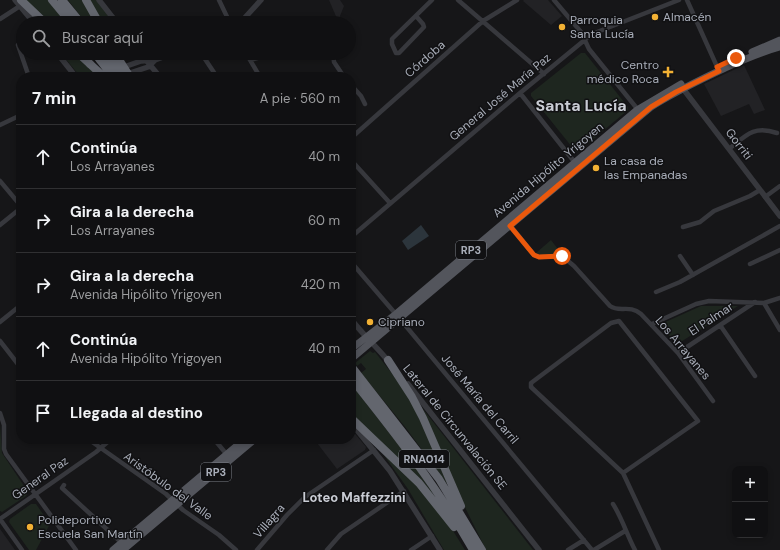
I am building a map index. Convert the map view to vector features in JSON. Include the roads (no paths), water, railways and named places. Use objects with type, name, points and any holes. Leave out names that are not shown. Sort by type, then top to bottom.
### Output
[{"type":"highway","points":[[52,0],[65,16]]},
{"type":"highway","points":[[62,0],[75,16]]},
{"type":"highway","points":[[86,0],[95,16]]},
{"type":"highway","points":[[21,3],[37,16]]},
{"type":"highway","points":[[86,60],[99,72]]},
{"type":"highway","points":[[105,60],[111,72]]},
{"type":"highway","points":[[107,60],[118,72]]},
{"type":"highway","points":[[120,60],[127,72]]},
{"type":"highway","points":[[388,360],[421,414],[459,503],[482,550]]},
{"type":"highway","name":"RNA014","points":[[356,379],[439,479],[482,550]]},
{"type":"highway","name":"RNA014","points":[[356,380],[428,478],[473,550]]},
{"type":"highway","points":[[356,423],[419,483],[443,511],[470,550]]},
{"type":"main road","name":"Avenida Hipólito Yrigoyen","points":[[356,355],[372,342],[398,316],[640,112],[682,87],[780,40]]},
{"type":"main road","name":"Avenida Hipólito Yrigoyen","points":[[718,69],[780,47]]},
{"type":"main road","name":"Avenida Hipólito Yrigoyen","points":[[356,345],[398,316]]},
{"type":"main road","name":"RP3","points":[[229,457],[241,444]]},
{"type":"main road","name":"RP3","points":[[175,502],[229,457],[248,444]]},
{"type":"main road","points":[[113,550],[124,547],[175,502]]},
{"type":"street","points":[[15,0],[21,3],[29,16]]},
{"type":"street","points":[[99,0],[112,16]]},
{"type":"street","points":[[219,0],[227,16]]},
{"type":"street","points":[[246,16],[261,0]]},
{"type":"street","points":[[416,16],[424,27],[399,52],[396,53],[392,44],[392,39],[432,0]]},
{"type":"street","points":[[458,0],[544,74]]},
{"type":"street","name":"Córdoba","points":[[356,134],[483,21],[517,0]]},
{"type":"street","points":[[554,0],[581,32],[589,49],[640,112]]},
{"type":"street","name":"General José María Paz","points":[[356,233],[520,93],[592,34],[679,0]]},
{"type":"street","points":[[687,0],[718,69]]},
{"type":"street","points":[[0,19],[21,3]]},
{"type":"street","points":[[23,60],[27,72]]},
{"type":"street","points":[[63,60],[72,72]]},
{"type":"street","points":[[146,60],[156,72]]},
{"type":"street","points":[[129,72],[155,60]]},
{"type":"street","points":[[206,60],[214,72]]},
{"type":"street","points":[[250,60],[257,72]]},
{"type":"street","points":[[334,60],[341,72]]},
{"type":"street","points":[[113,72],[148,63]]},
{"type":"street","name":"Gorriti","points":[[682,87],[780,216]]},
{"type":"street","points":[[356,92],[361,96],[365,104]]},
{"type":"street","points":[[520,93],[576,165]]},
{"type":"street","points":[[0,125],[16,117]]},
{"type":"street","points":[[729,149],[749,134],[760,129],[777,133]]},
{"type":"street","points":[[356,166],[390,203]]},
{"type":"street","points":[[0,180],[16,201]]},
{"type":"street","points":[[765,197],[780,186]]},
{"type":"street","points":[[683,227],[700,222],[721,207],[750,196],[760,190]]},
{"type":"street","points":[[0,225],[16,211]]},
{"type":"street","name":"Los Arrayanes","points":[[508,223],[534,255],[539,257],[562,256],[574,266],[610,306],[613,308],[634,309],[652,324],[678,353],[713,401]]},
{"type":"street","points":[[656,292],[680,282],[780,226]]},
{"type":"street","points":[[750,264],[780,250]]},
{"type":"street","points":[[680,256],[693,275]]},
{"type":"street","name":"José María del Carril","points":[[356,268],[593,550]]},
{"type":"street","points":[[652,324],[696,304],[709,301],[764,303],[780,298]]},
{"type":"street","name":"El Palmar","points":[[678,353],[755,302]]},
{"type":"street","points":[[764,303],[780,330]]},
{"type":"street","points":[[0,322],[16,309]]},
{"type":"street","points":[[623,473],[698,421],[619,322],[611,323],[531,383],[531,387],[623,473],[659,550]]},
{"type":"street","points":[[720,325],[755,376]]},
{"type":"street","name":"Lateral de Circunvalación SE","points":[[356,326],[388,360],[539,550]]},
{"type":"street","points":[[0,341],[16,362]]},
{"type":"street","points":[[0,413],[4,425],[5,452],[76,550]]},
{"type":"street","points":[[356,428],[385,463],[440,550]]},
{"type":"street","name":"Aristóbulo del Valle","points":[[95,444],[175,502],[236,550]]},
{"type":"street","name":"General Paz","points":[[0,519],[105,444]]},
{"type":"street","points":[[218,444],[229,457]]},
{"type":"street","name":"Villagra","points":[[257,550],[287,515],[305,497],[374,450]]},
{"type":"street","points":[[64,485],[62,488],[124,547]]},
{"type":"street","points":[[327,550],[341,534],[404,491]]},
{"type":"street","points":[[613,504],[635,550]]},
{"type":"street","points":[[0,519],[22,550]]},
{"type":"street","points":[[593,550],[625,531]]},
{"type":"street","points":[[411,550],[432,536]]},
{"type":"street","points":[[568,550],[584,540]]},
{"type":"place","name":"Almacén","points":[[655,17]]},
{"type":"place","name":"Parroquia Santa Lucía","points":[[562,27]]},
{"type":"place","name":"Centro médico Roca","points":[[668,72]]},
{"type":"place","name":"La casa de las Empanadas","points":[[596,168]]},
{"type":"place","name":"Cipriano","points":[[370,322]]},
{"type":"place","name":"Polideportivo Escuela San Martín","points":[[30,527]]},
{"type":"district","name":"Santa Lucía","points":[[581,105]]},
{"type":"district","name":"Loteo Maffezzini","points":[[354,497]]}]
